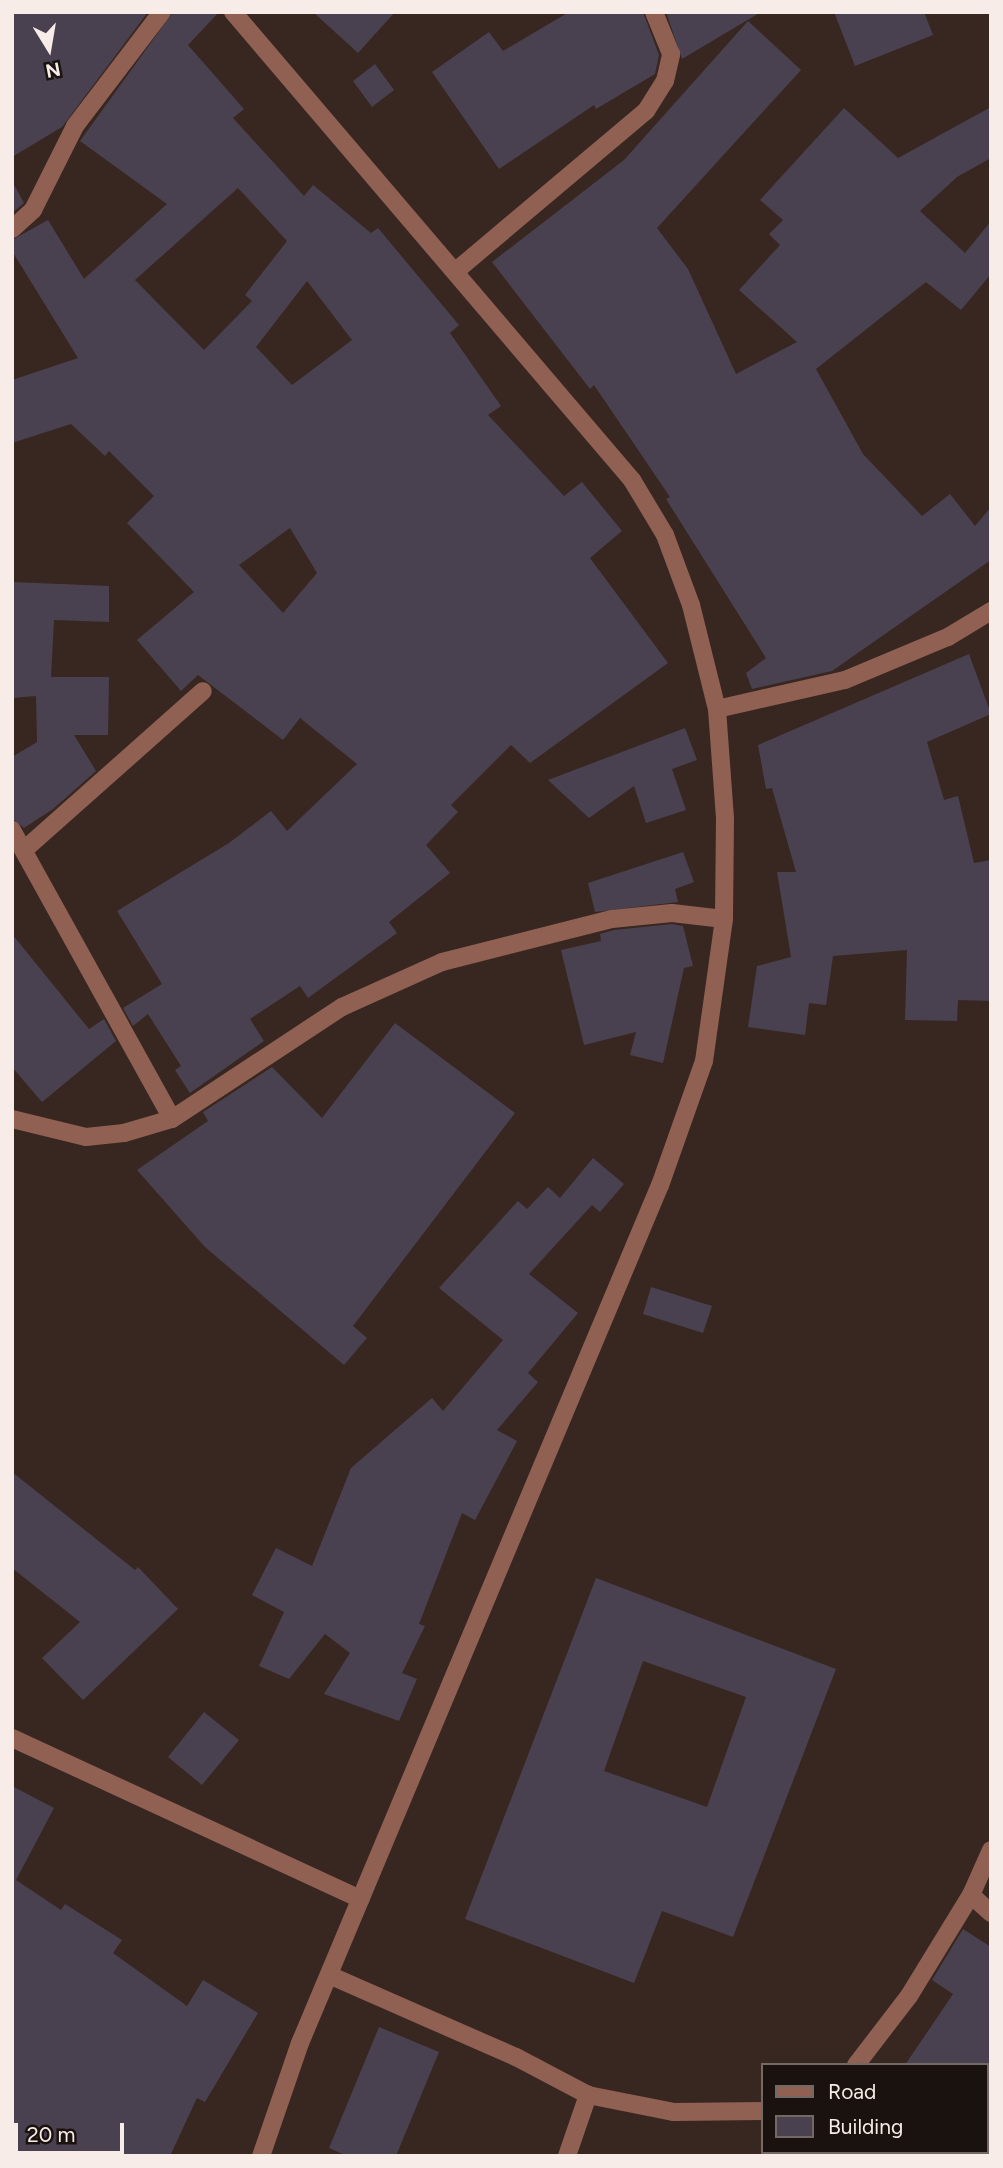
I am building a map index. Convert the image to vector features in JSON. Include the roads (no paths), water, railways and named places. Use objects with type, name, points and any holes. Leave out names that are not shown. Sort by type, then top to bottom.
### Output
[{"type":"street","points":[[12,229],[33,210],[75,126],[162,12]]},
{"type":"street","points":[[233,12],[457,270],[639,491],[665,535],[691,606],[717,709],[725,820],[724,919],[704,1061],[660,1185],[360,1899],[261,2156]]},
{"type":"street","points":[[457,270],[646,111],[665,81],[671,54],[654,12]]},
{"type":"street","points":[[717,709],[845,680],[948,637],[991,611]]},
{"type":"street","points":[[24,850],[203,691]]},
{"type":"street","points":[[12,830],[172,1119]]},
{"type":"street","points":[[12,1119],[86,1137],[124,1133],[172,1119],[342,1007],[442,962],[612,919],[672,913],[724,919]]},
{"type":"street","points":[[12,1738],[360,1899]]},
{"type":"street","points":[[858,2063],[909,1996],[971,1895],[991,1850]]},
{"type":"street","points":[[971,1895],[991,1913]]},
{"type":"street","points":[[329,1975],[516,2057],[588,2095],[674,2112],[762,2111]]},
{"type":"street","points":[[567,2156],[588,2095]]}]
